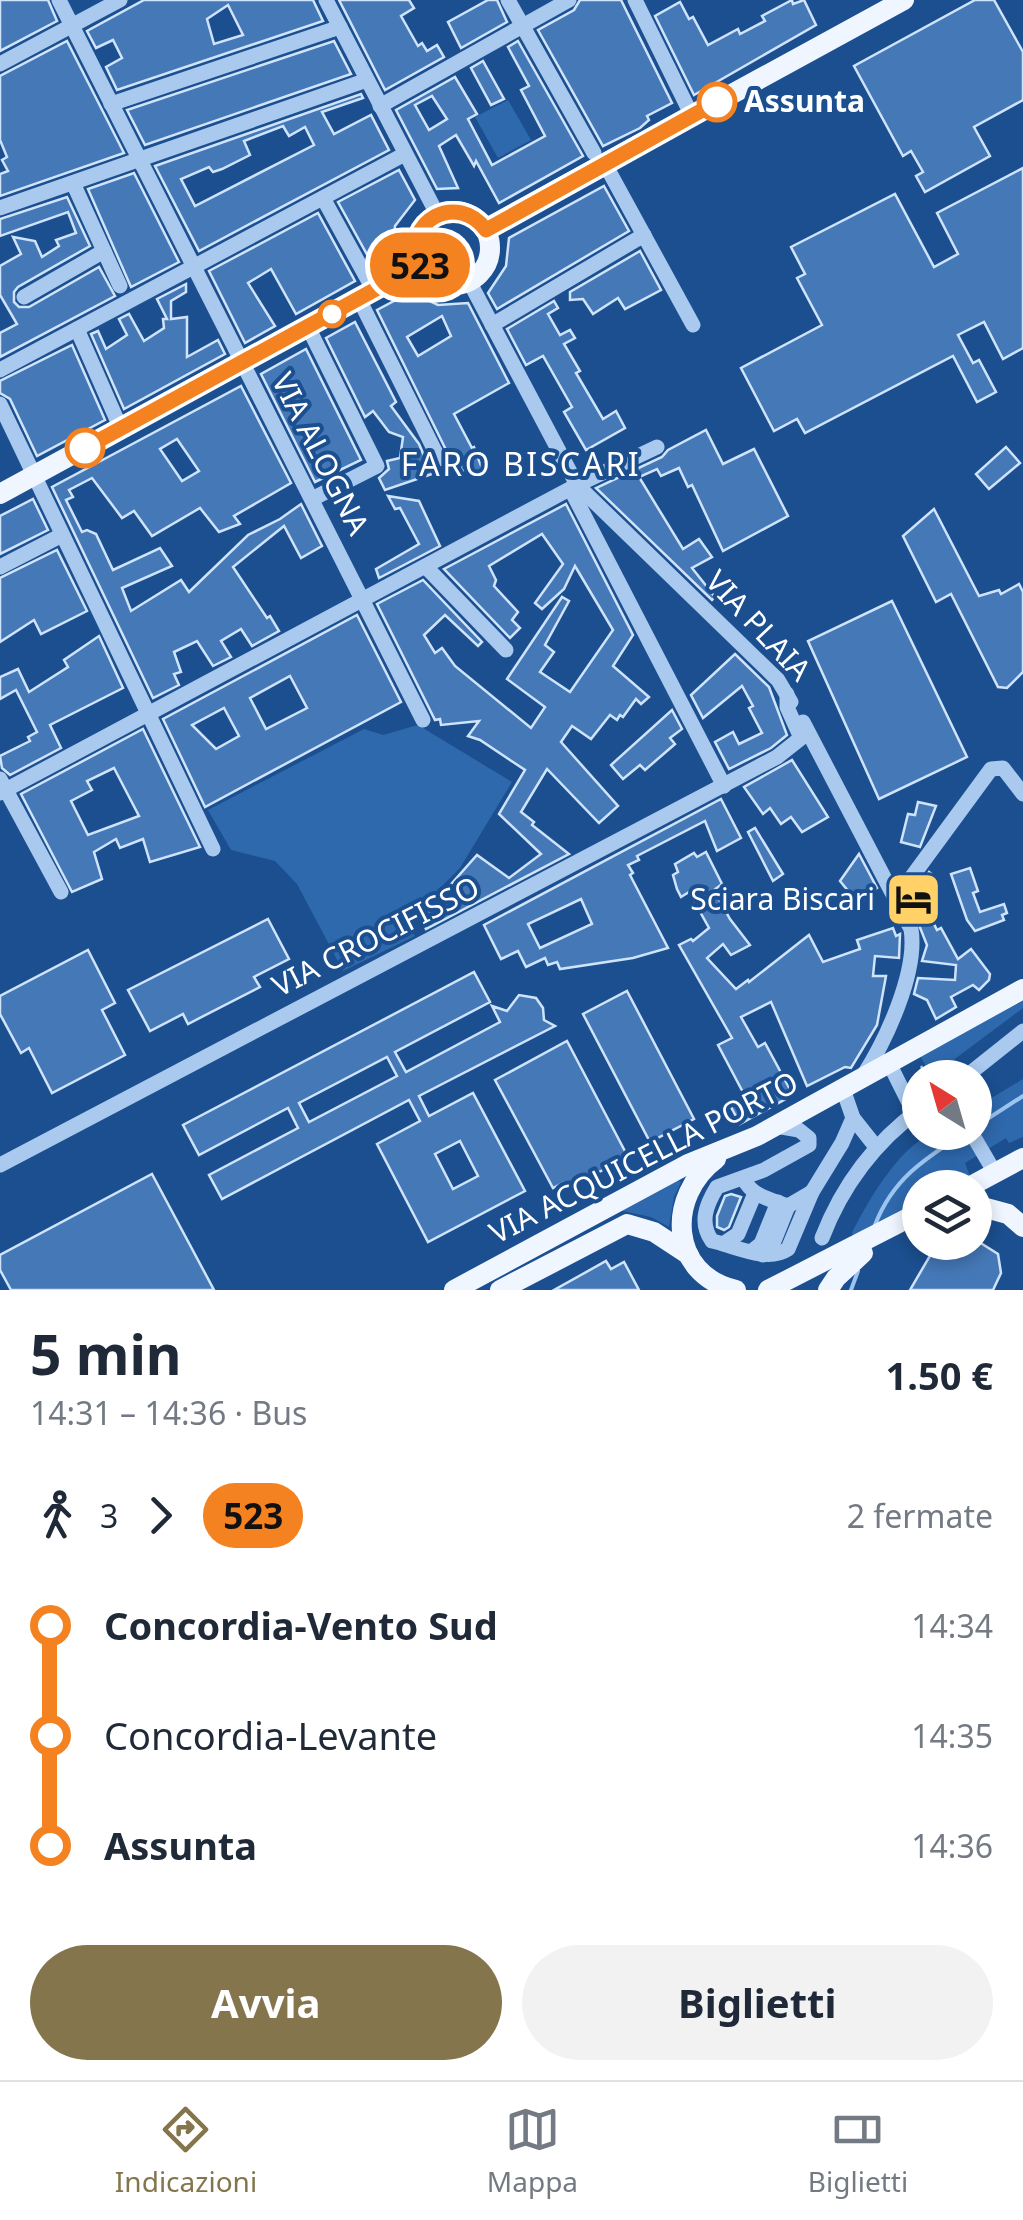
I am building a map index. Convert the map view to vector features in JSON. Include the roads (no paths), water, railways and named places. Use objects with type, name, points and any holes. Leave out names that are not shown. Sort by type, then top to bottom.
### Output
[{"type":"main road","points":[[494,225],[462,212],[437,214],[423,226],[417,238],[420,265],[441,283],[473,290],[488,259],[494,225],[599,158],[692,116],[904,0]]},
{"type":"main road","points":[[0,494],[420,265]]},
{"type":"main road","name":"VIA ACQUICELLA PORTO","points":[[499,1282],[688,1164],[766,1131],[1022,990]]},
{"type":"main road","points":[[704,1290],[681,1224],[688,1190],[704,1168],[766,1131]]},
{"type":"main road","points":[[992,1175],[1023,1158]]},
{"type":"main road","points":[[992,1208],[1023,1228]]},
{"type":"main road","name":"VIA ACQUICELLA PORTO","points":[[454,1290],[499,1282],[626,1224],[654,1232],[691,1258]]},
{"type":"main road","points":[[768,1290],[853,1257],[902,1227]]},
{"type":"main road","points":[[828,1290],[853,1257]]},
{"type":"main road","points":[[691,1258],[712,1280],[736,1290]]},
{"type":"street","name":"VIA ALOGNA","points":[[58,0],[423,720]]},
{"type":"street","points":[[0,64],[120,0]]},
{"type":"street","points":[[326,0],[437,214]]},
{"type":"street","points":[[508,0],[693,326]]},
{"type":"street","points":[[380,106],[569,0]]},
{"type":"street","points":[[635,0],[692,116]]},
{"type":"street","points":[[111,104],[340,27]]},
{"type":"street","points":[[0,208],[367,80]]},
{"type":"street","points":[[0,370],[405,154]]},
{"type":"street","points":[[73,183],[120,286]]},
{"type":"street","points":[[323,198],[438,459]]},
{"type":"street","points":[[492,325],[644,236]]},
{"type":"street","points":[[24,297],[104,251]]},
{"type":"street","name":"VIA PLAIA","points":[[473,290],[574,487],[620,526],[778,680],[897,896],[912,929],[913,955],[883,1043],[852,1084]]},
{"type":"street","points":[[308,327],[377,466],[312,499]]},
{"type":"street","points":[[77,329],[121,428]]},
{"type":"street","points":[[0,404],[213,849]]},
{"type":"street","points":[[61,892],[2,787],[657,447]]},
{"type":"street","points":[[574,487],[724,786]]},
{"type":"street","points":[[598,540],[602,527],[620,526]]},
{"type":"street","points":[[0,567],[62,535]]},
{"type":"street","points":[[426,567],[506,650]]},
{"type":"street","points":[[776,757],[801,738],[787,707],[787,694]]},
{"type":"street","points":[[776,757],[806,748],[820,760]]},
{"type":"street","name":"VIA CROCIFISSO","points":[[0,1165],[776,757]]},
{"type":"street","points":[[897,896],[991,769],[1003,768],[1021,789]]},
{"type":"street","points":[[987,1060],[1023,1031]]},
{"type":"street","points":[[889,1064],[902,1086]]},
{"type":"street","points":[[766,1131],[806,1134],[808,1146],[744,1179],[717,1188],[705,1214],[712,1241],[780,1255],[788,1249],[812,1192],[854,1118],[852,1084]]},
{"type":"street","points":[[854,1118],[876,1148]]},
{"type":"street","points":[[822,1238],[846,1187],[876,1148],[902,1125]]},
{"type":"street","points":[[982,1150],[995,1173]]},
{"type":"street","points":[[744,1179],[747,1188],[772,1199],[812,1192]]},
{"type":"street","points":[[744,1249],[772,1246],[772,1199]]},
{"type":"street","points":[[744,1249],[772,1199]]},
{"type":"waterway","points":[[992,1116],[1023,1096]]},
{"type":"waterway","points":[[875,1225],[901,1182],[939,1150]]},
{"type":"waterway","points":[[851,1290],[858,1271]]},
{"type":"place","name":"Assunta","points":[[717,102]]},
{"type":"place","name":"Sciara Biscari","points":[[914,900]]},
{"type":"district","name":"FARO BISCARI","points":[[521,465]]}]
